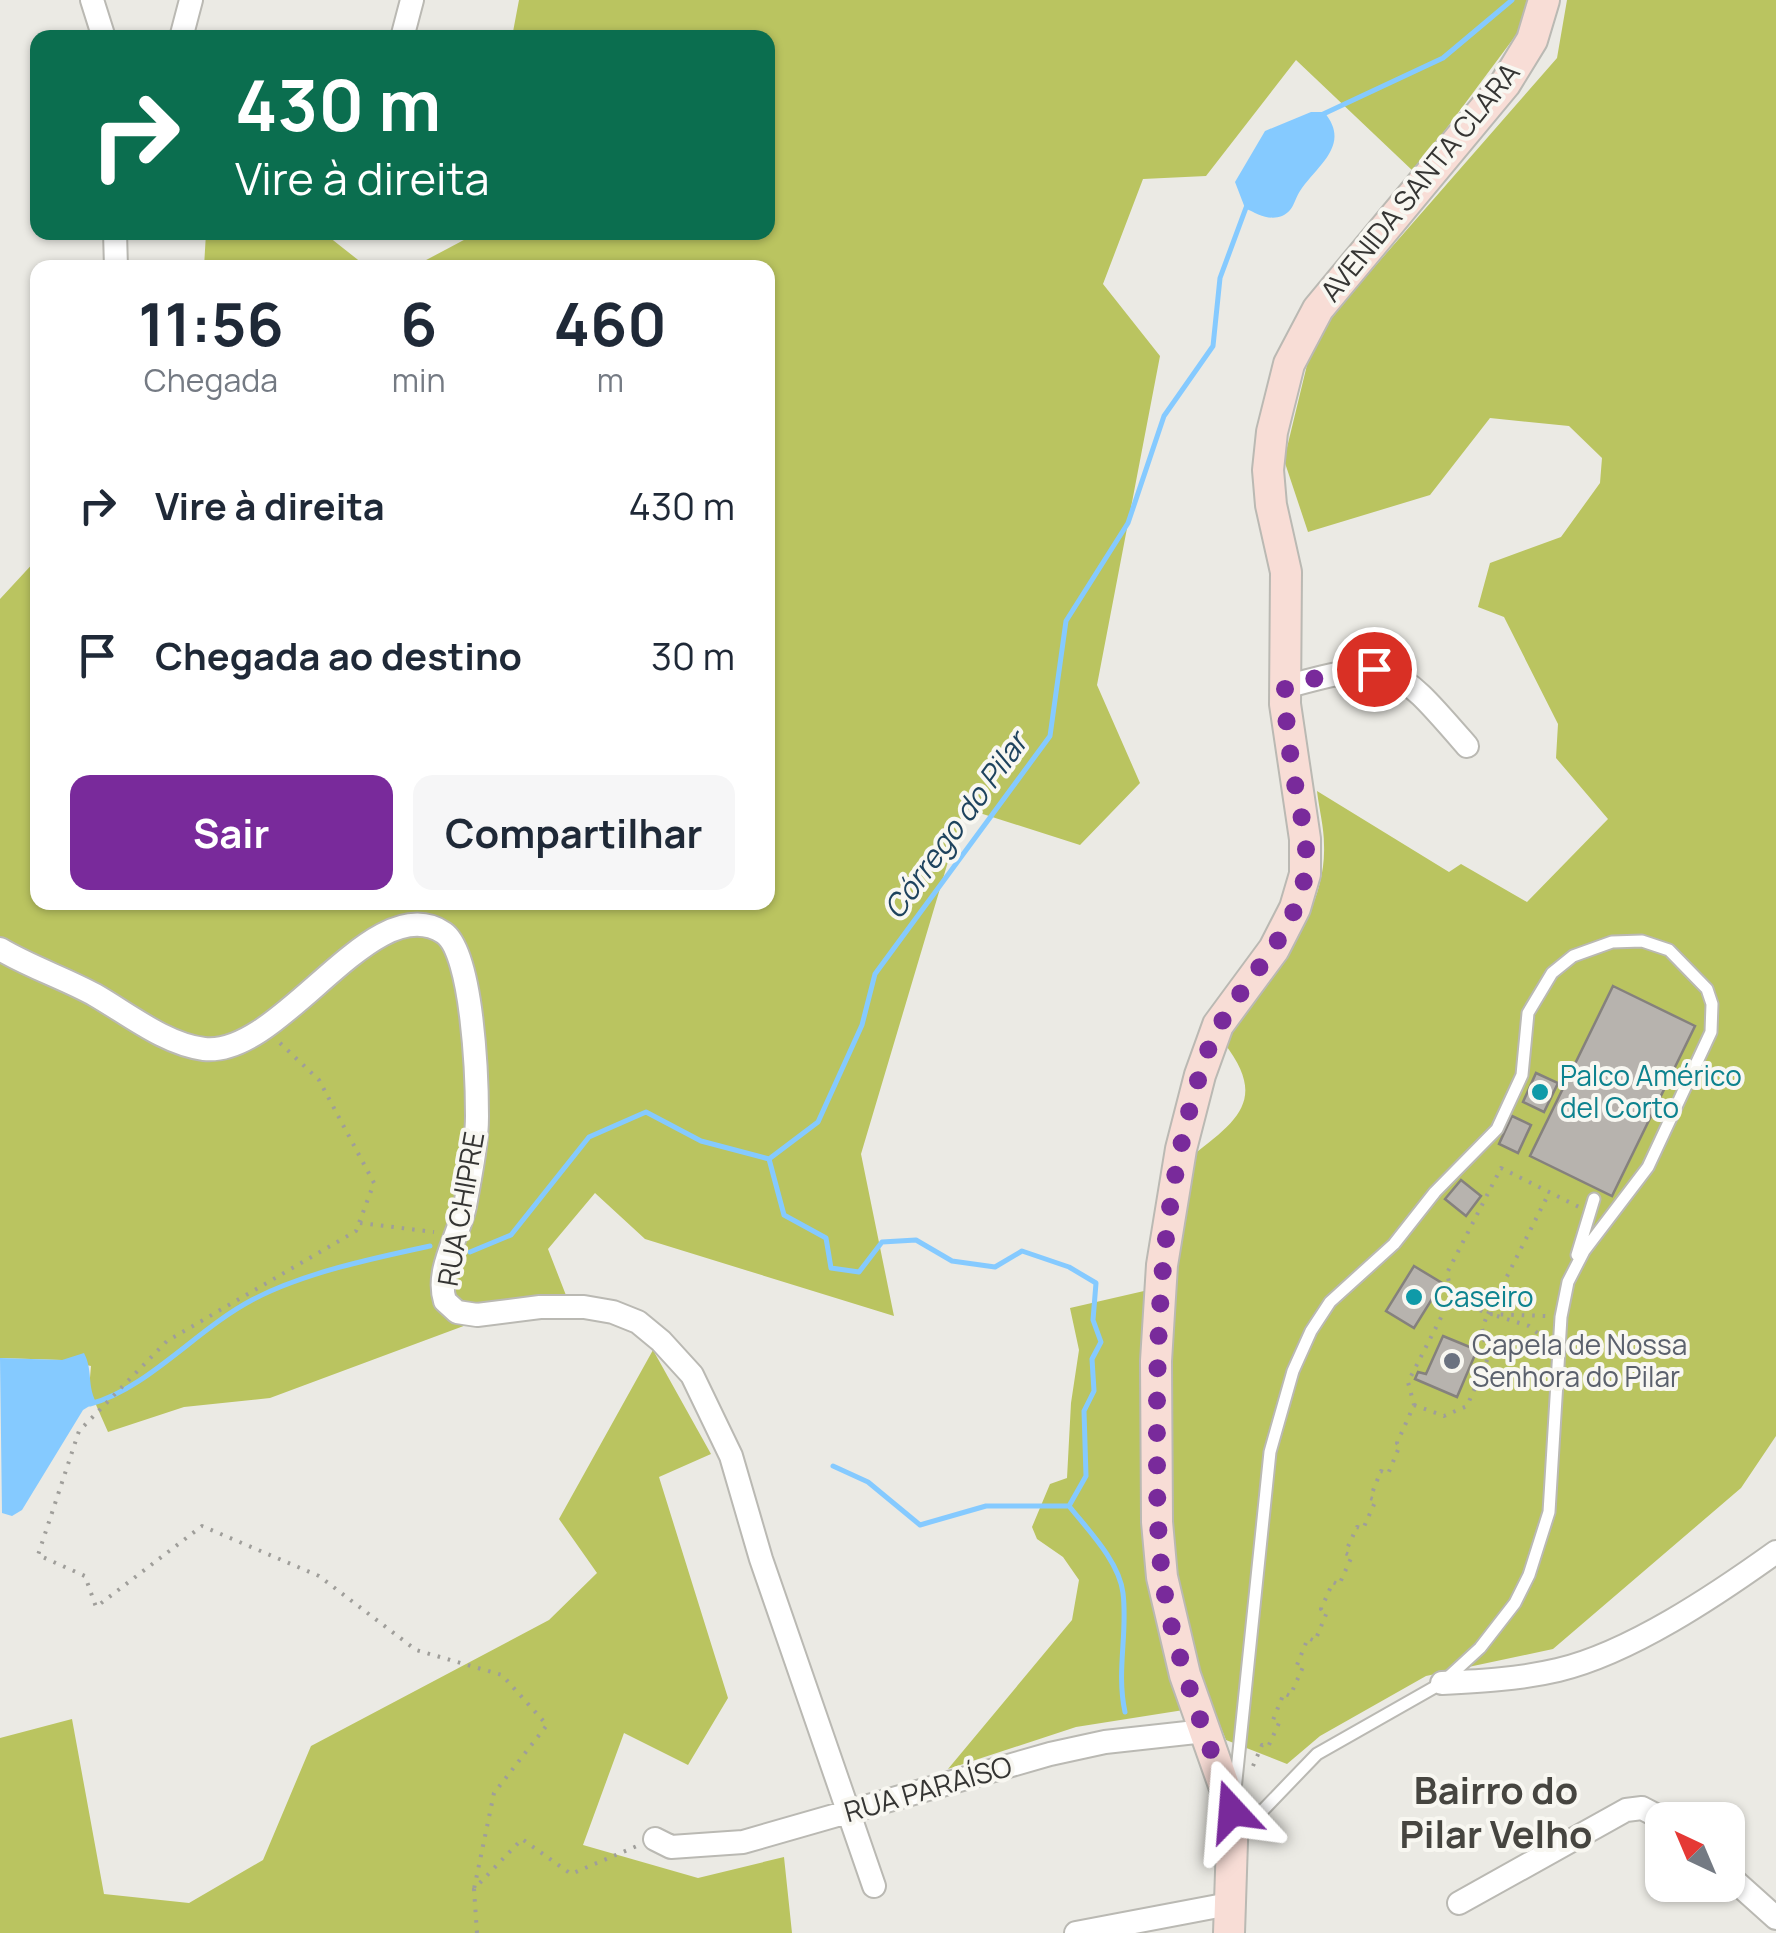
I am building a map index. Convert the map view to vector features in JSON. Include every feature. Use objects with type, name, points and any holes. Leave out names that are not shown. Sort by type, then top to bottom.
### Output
[{"type":"street","points":[[92,0],[101,30]]},
{"type":"street","points":[[183,30],[191,0]]},
{"type":"street","points":[[404,30],[412,0]]},
{"type":"street","name":"AVENIDA SANTA CLARA","points":[[1229,1919],[1233,1826],[1170,1622],[1162,1577],[1156,1362],[1162,1264],[1181,1149],[1208,1050],[1218,1026],[1274,949],[1295,908],[1305,874],[1305,840],[1289,750],[1285,687],[1286,572],[1271,505],[1268,470],[1272,432],[1289,364],[1318,308],[1505,84],[1532,40],[1544,0]]},
{"type":"street","points":[[1285,687],[1348,669],[1374,669],[1400,677],[1422,693],[1466,746]]},
{"type":"street","name":"RUA CHIPRE","points":[[0,949],[184,1044],[205,1049],[227,1047],[264,1028],[344,961],[395,930],[423,924],[446,934],[457,948],[464,979],[477,1118],[464,1212],[442,1291],[451,1308],[477,1316],[540,1307],[614,1312],[638,1322],[662,1341],[692,1375],[731,1456],[761,1560],[874,1886]]},
{"type":"street","points":[[1442,1683],[1524,1676],[1562,1669],[1603,1654],[1691,1609],[1776,1552]]},
{"type":"street","name":"RUA PARAÍSO","points":[[655,1839],[671,1848],[716,1846],[792,1830],[1050,1754],[1105,1742],[1205,1731]]},
{"type":"street","points":[[1459,1903],[1626,1810],[1645,1810]]},
{"type":"street","points":[[1745,1890],[1776,1918]]},
{"type":"street","points":[[1076,1933],[1229,1919]]},
{"type":"lane","points":[[1233,1826],[1270,1452],[1293,1371],[1311,1331],[1330,1302],[1394,1244],[1435,1192],[1497,1129],[1522,1076],[1528,1013],[1543,984],[1573,956],[1612,942],[1642,941],[1669,950],[1699,978],[1712,1004],[1711,1032],[1640,1182],[1573,1268]]},
{"type":"lane","points":[[1233,1826],[1317,1754],[1442,1683],[1480,1648],[1514,1604],[1540,1546],[1549,1512],[1560,1317],[1594,1198]]},
{"type":"path","points":[[264,1028],[319,1080],[374,1183],[360,1222],[356,1231],[168,1341],[79,1431],[38,1555],[86,1576],[96,1607],[202,1526],[319,1576],[416,1650],[502,1675],[548,1725],[494,1793],[474,1889],[477,1933]]},
{"type":"path","points":[[1251,1770],[1262,1744],[1268,1747],[1274,1735],[1279,1723],[1272,1720],[1284,1693],[1290,1696],[1303,1668],[1297,1664],[1308,1638],[1315,1641],[1328,1612],[1321,1609],[1333,1582],[1339,1585],[1352,1556],[1345,1553],[1357,1526],[1364,1530],[1376,1500],[1370,1498],[1381,1471],[1388,1474],[1414,1404],[1408,1382],[1452,1296],[1447,1273],[1501,1168],[1590,1212]]},
{"type":"path","points":[[1414,1404],[1444,1416],[1467,1406],[1488,1358],[1482,1328],[1549,1192]]},
{"type":"path","points":[[360,1222],[456,1234]]},
{"type":"path","points":[[1452,1296],[1488,1314],[1538,1331],[1560,1358]]},
{"type":"path","points":[[1488,1314],[1560,1317]]},
{"type":"path","points":[[474,1889],[522,1840],[570,1874],[655,1839]]},
{"type":"green space","points":[[519,0],[1527,0],[1522,27],[1414,172],[1296,60],[1206,176],[1143,179],[1103,284],[1160,356],[1097,685],[1140,783],[1080,845],[964,808],[861,1154],[894,1316],[645,1239],[595,1193],[548,1249],[569,1303],[523,1304],[270,1398],[184,1407],[108,1432],[89,1389],[91,1366],[62,1360],[0,1358],[0,599],[30,567],[30,910],[775,910],[775,260],[426,260],[464,240],[775,240],[775,30],[513,30]]},
{"type":"green space","points":[[1567,0],[1776,0],[1776,1436],[1741,1488],[1553,1649],[1426,1676],[1320,1736],[1287,1764],[1226,1740],[1199,1672],[1170,1574],[1174,1267],[1193,1155],[1234,1119],[1245,1093],[1237,1062],[1224,1043],[1289,950],[1315,899],[1324,845],[1317,791],[1449,872],[1461,864],[1527,902],[1608,819],[1556,758],[1558,724],[1504,617],[1478,607],[1490,563],[1561,537],[1600,483],[1602,458],[1569,426],[1490,418],[1430,495],[1308,532],[1284,460],[1314,336],[1557,58]]},
{"type":"green space","points":[[206,240],[333,240],[358,260],[204,260]]},
{"type":"green space","points":[[1144,1291],[1150,1595],[1169,1667],[1190,1709],[1076,1727],[948,1769],[1072,1620],[1079,1580],[1063,1557],[1037,1539],[1032,1527],[1050,1484],[1067,1478],[1071,1403],[1079,1350],[1070,1308]]},
{"type":"green space","points":[[653,1350],[711,1454],[659,1477],[728,1698],[688,1765],[624,1733],[583,1845],[698,1878],[784,1857],[792,1933],[0,1933],[0,1738],[72,1719],[104,1894],[189,1903],[263,1860],[311,1746],[549,1620],[597,1573],[559,1519]]},
{"type":"water","points":[[1311,112],[1324,112],[1332,124],[1333,145],[1329,154],[1286,214],[1268,217],[1245,208],[1235,182],[1265,131]]},
{"type":"water","points":[[84,1353],[96,1402],[83,1410],[22,1510],[12,1516],[2,1513],[0,1358],[62,1360]]},
{"type":"building","points":[[1613,986],[1695,1026],[1612,1196],[1530,1156]]},
{"type":"building","name":"Palco Américo del Corto","points":[[1536,1073],[1558,1083],[1544,1112],[1523,1102]]},
{"type":"building","points":[[1512,1116],[1531,1125],[1518,1153],[1499,1144]]},
{"type":"building","points":[[1461,1180],[1481,1196],[1466,1216],[1445,1199]]},
{"type":"building","name":"Caseiro","points":[[1414,1266],[1442,1283],[1414,1328],[1386,1311]]},
{"type":"building","name":"Capela de Nossa Senhora do Pilar","points":[[1443,1336],[1477,1350],[1457,1397],[1415,1379],[1418,1372],[1426,1374]]},
{"type":"waterway","name":"Córrego do Pilar","points":[[1319,116],[1443,58],[1512,0]]},
{"type":"waterway","name":"Córrego do Pilar","points":[[769,1159],[818,1122],[862,1025],[875,974],[1050,736],[1066,621],[1128,523],[1164,416],[1213,346],[1220,278],[1247,205]]},
{"type":"waterway","points":[[470,1252],[511,1235],[589,1137],[646,1112],[701,1141],[769,1159],[784,1215],[826,1238],[831,1268],[859,1272],[882,1242],[916,1240],[952,1261],[995,1267],[1022,1251],[1069,1267],[1096,1283],[1093,1320],[1101,1342],[1092,1359],[1094,1391],[1084,1411],[1086,1476],[1069,1506]]},
{"type":"waterway","points":[[90,1404],[132,1386],[232,1312],[272,1290],[339,1267],[430,1246]]},
{"type":"waterway","points":[[833,1466],[868,1482],[920,1525],[986,1506],[1069,1506],[1102,1546],[1120,1581],[1125,1712]]},
{"type":"place","name":"Palco Américo del Corto","points":[[1540,1092]]},
{"type":"place","name":"Caseiro","points":[[1414,1297]]},
{"type":"place","name":"Capela de Nossa Senhora do Pilar","points":[[1452,1361]]},
{"type":"district","name":"Bairro do Pilar Velho","points":[[1496,1813]]},
{"type":"route","points":[[1232,1811],[1185,1675],[1162,1577],[1156,1362],[1162,1264],[1181,1149],[1208,1050],[1218,1026],[1274,949],[1295,908],[1305,874],[1305,840],[1289,750],[1285,687],[1348,669],[1374,669]]}]
